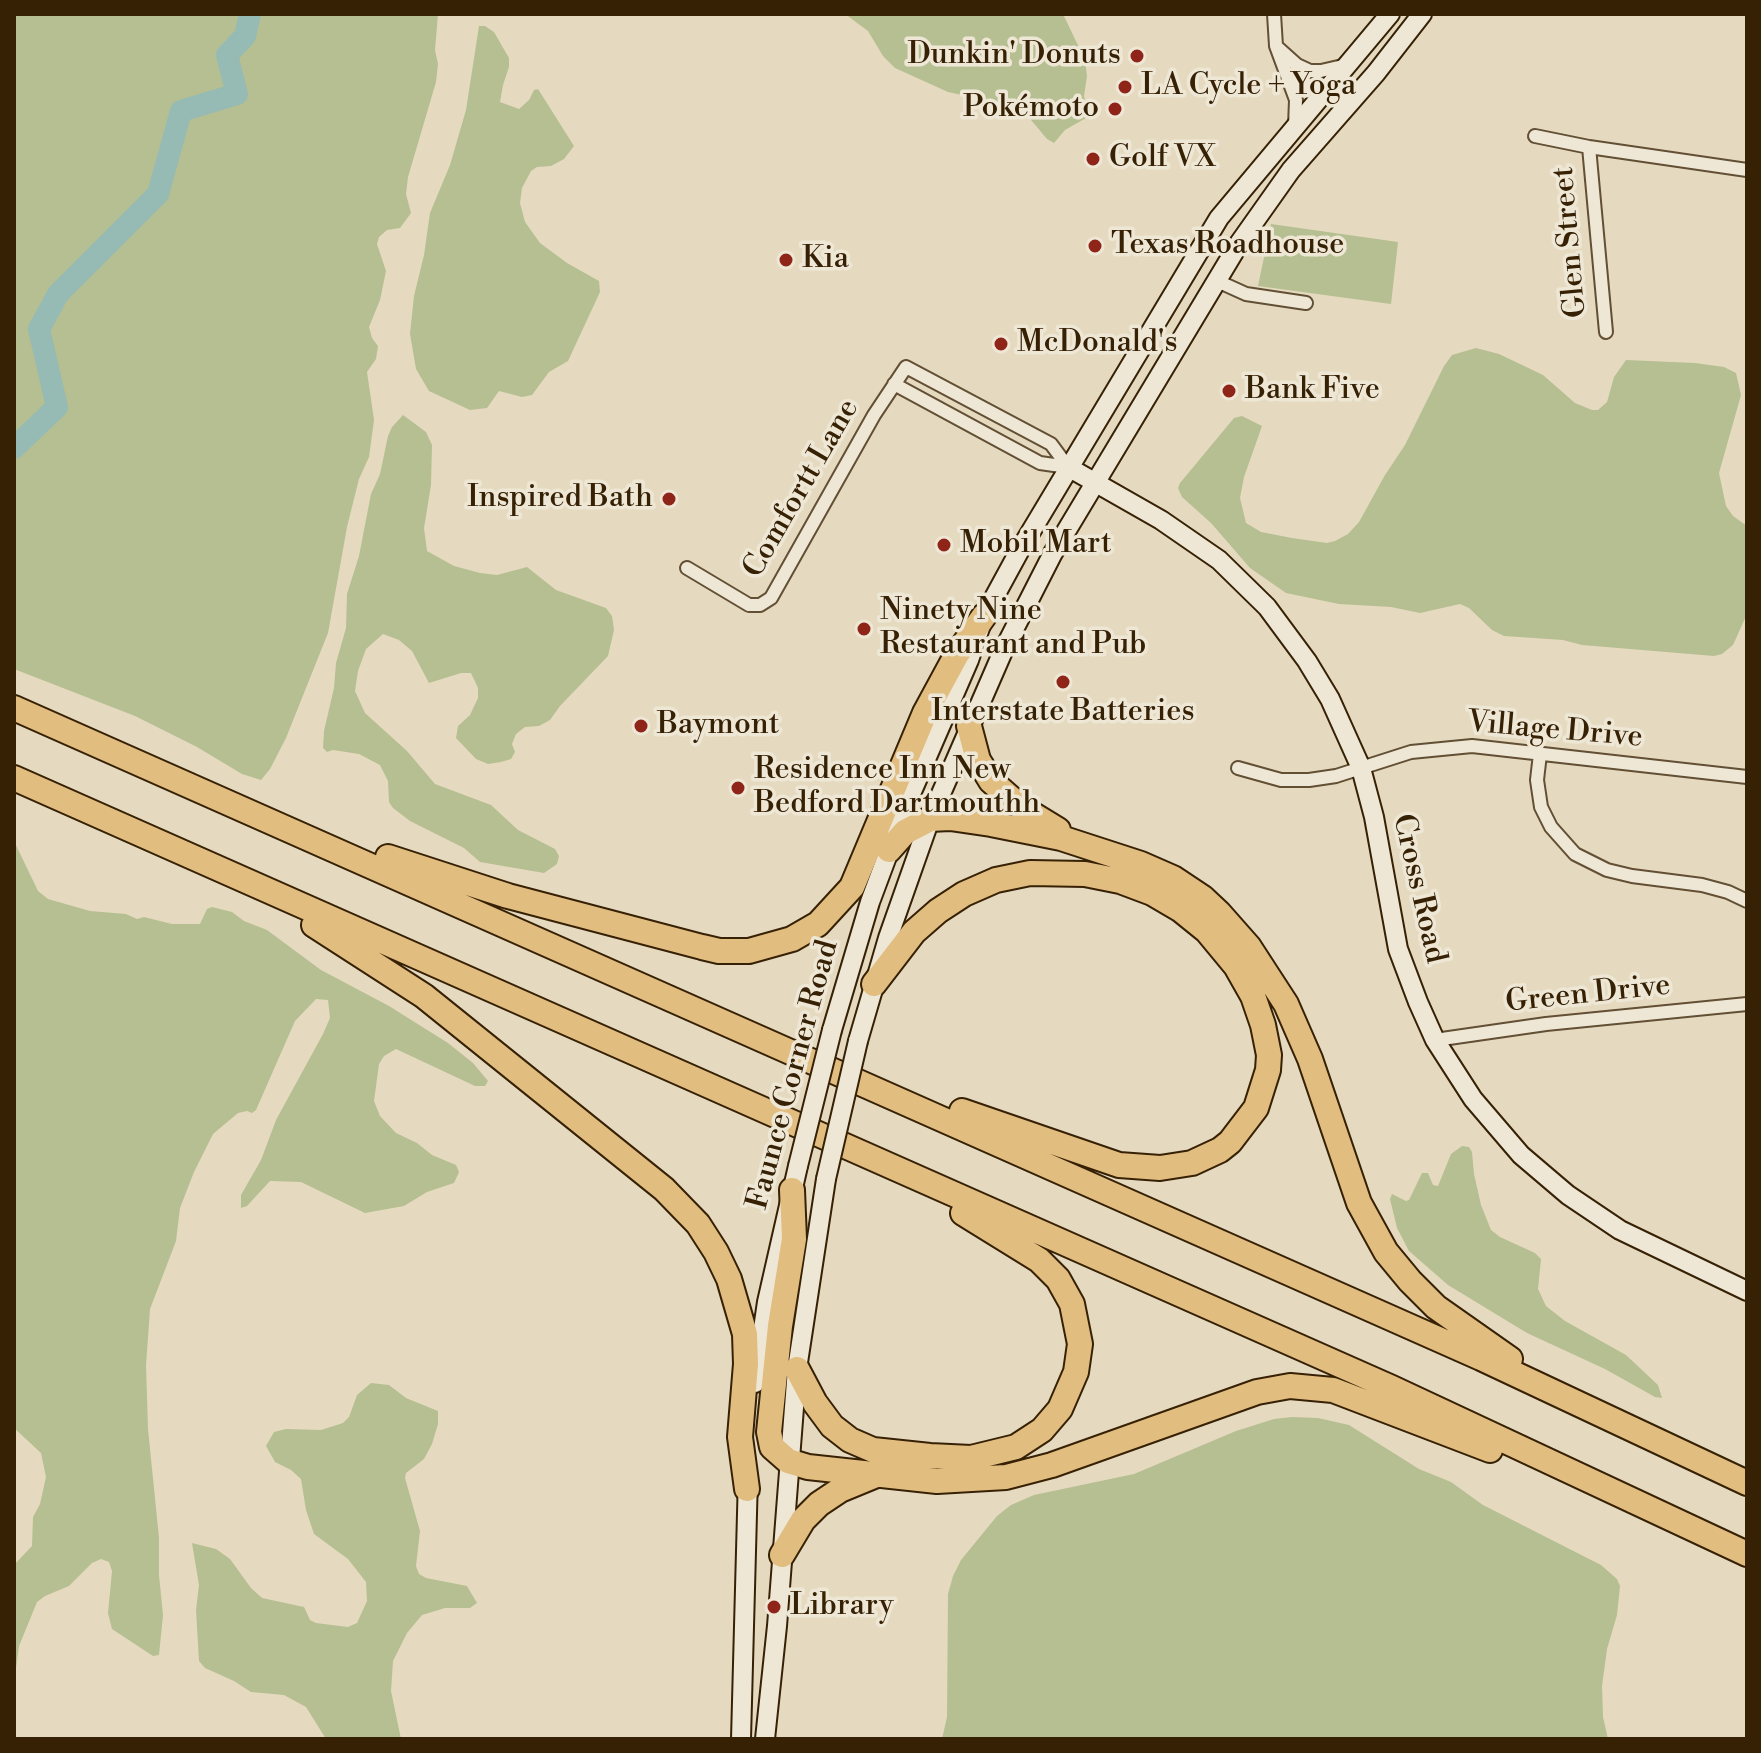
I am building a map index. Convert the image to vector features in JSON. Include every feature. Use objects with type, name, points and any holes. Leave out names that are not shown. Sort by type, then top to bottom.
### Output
[{"type":"highway","points":[[286,828],[375,852],[508,896],[719,951],[749,951],[780,944],[818,924],[852,887],[925,713],[957,654],[984,616]]},
{"type":"highway","points":[[14,708],[868,1085],[1565,1397],[1747,1483]]},
{"type":"highway","points":[[969,726],[978,760],[991,781],[1022,808],[1084,845]]},
{"type":"highway","points":[[14,778],[1392,1388],[1747,1554]]},
{"type":"highway","points":[[889,850],[905,832],[930,819],[950,818],[1001,825],[1084,845],[1141,864],[1173,878],[1203,898],[1234,929],[1275,985],[1310,1059],[1359,1203],[1386,1252],[1444,1313],[1565,1397]]},
{"type":"highway","points":[[868,1085],[943,1104],[1104,1161],[1160,1168],[1192,1163],[1230,1142],[1256,1108],[1268,1070],[1267,1040],[1258,1010],[1228,953],[1207,931],[1166,901],[1136,887],[1102,877],[1066,872],[1030,873],[978,887],[938,911],[914,932],[874,984]]},
{"type":"highway","points":[[241,879],[385,968],[424,996],[688,1211],[716,1252],[734,1290],[742,1319],[746,1349],[740,1437],[747,1489]]},
{"type":"highway","points":[[797,1369],[821,1412],[832,1426],[850,1440],[884,1452],[941,1457],[985,1456],[1030,1439],[1051,1421],[1073,1384],[1080,1344],[1076,1319],[1066,1291],[1049,1269],[1011,1240],[875,1160]]},
{"type":"highway","points":[[795,1178],[794,1239],[780,1326],[769,1432],[772,1447],[788,1461],[808,1467],[937,1481],[1006,1477],[1052,1465],[1257,1392],[1304,1386],[1348,1395],[1514,1460],[1624,1495]]},
{"type":"highway","points":[[782,1555],[803,1520],[819,1504],[840,1490],[876,1475]]},
{"type":"main road","name":"Faunce Corner Road","points":[[741,1730],[747,1489],[759,1348],[795,1178],[832,1030],[856,944],[889,850],[969,660],[984,616],[1068,467],[1219,218],[1390,14]]},
{"type":"main road","name":"Faunce Corner Road","points":[[765,1739],[797,1369],[826,1179],[874,984],[930,819],[1023,608],[1215,280],[1291,170],[1376,73],[1422,14]]},
{"type":"main road","name":"Cross Road","points":[[1068,467],[1204,548],[1267,607],[1295,642],[1319,681],[1361,768],[1374,817],[1398,949],[1435,1040],[1473,1099],[1521,1155],[1568,1195],[1620,1230],[1747,1291]]},
{"type":"main road","points":[[741,1730],[767,1718]]},
{"type":"street","points":[[1274,14],[1276,46],[1283,71],[1295,95],[1295,126]]},
{"type":"street","points":[[1276,46],[1297,65],[1310,71],[1348,65]]},
{"type":"street","points":[[1535,136],[1747,170]]},
{"type":"street","name":"Glen Street","points":[[1589,147],[1606,332]]},
{"type":"street","points":[[1215,280],[1246,294],[1306,303]]},
{"type":"street","name":"Comfortt Lane","points":[[687,568],[743,603],[755,606],[766,602],[906,367],[1051,444],[1068,467]]},
{"type":"street","points":[[894,384],[1040,463],[1068,467]]},
{"type":"street","name":"Village Drive","points":[[1238,768],[1295,781],[1323,778],[1411,752],[1491,747],[1747,777]]},
{"type":"street","points":[[1540,754],[1537,780],[1541,807],[1551,827],[1575,854],[1607,870],[1702,885],[1747,901]]},
{"type":"street","name":"Green Drive","points":[[1435,1040],[1546,1024],[1747,1004]]},
{"type":"green space","points":[[14,14],[438,14],[436,82],[408,177],[406,194],[411,213],[400,228],[387,230],[379,237],[377,244],[386,271],[380,300],[369,327],[378,346],[376,359],[367,372],[374,420],[369,457],[359,479],[347,527],[328,633],[286,738],[261,780],[242,774],[135,716],[14,669]]},
{"type":"green space","points":[[845,14],[1063,14],[1085,60],[1086,118],[1065,130],[1054,143],[1021,108],[948,92],[895,68],[883,56],[868,31]]},
{"type":"green space","points":[[479,26],[494,32],[509,58],[500,102],[519,109],[538,89],[574,146],[564,159],[531,171],[522,188],[520,203],[525,222],[540,243],[599,281],[600,292],[568,361],[549,372],[532,395],[522,397],[499,391],[487,408],[470,410],[429,391],[416,369],[410,334],[430,213],[450,165],[466,110]]},
{"type":"green space","points":[[1271,224],[1398,242],[1391,304],[1258,286]]},
{"type":"green space","points":[[1476,348],[1499,354],[1543,375],[1575,403],[1592,410],[1598,410],[1607,402],[1614,377],[1626,360],[1695,363],[1724,367],[1736,373],[1741,395],[1719,473],[1726,506],[1733,516],[1747,526],[1747,614],[1733,645],[1714,656],[1504,636],[1460,604],[1420,613],[1391,607],[1339,604],[1286,593],[1250,568],[1211,523],[1182,497],[1178,488],[1180,483],[1234,418],[1242,416],[1262,426],[1240,498],[1246,523],[1261,532],[1327,543],[1335,541],[1348,534],[1359,522],[1405,445],[1452,355]]},
{"type":"green space","points":[[403,415],[426,432],[432,445],[431,485],[424,528],[427,551],[454,566],[480,573],[497,575],[527,567],[556,590],[606,608],[612,616],[614,630],[608,656],[550,720],[539,726],[525,727],[516,734],[512,744],[515,752],[511,759],[501,762],[488,764],[476,759],[456,738],[458,726],[470,715],[478,698],[478,688],[471,673],[429,683],[412,651],[399,640],[383,634],[366,649],[358,671],[355,691],[365,713],[407,751],[435,784],[491,805],[518,830],[555,849],[559,856],[557,864],[544,873],[480,862],[464,848],[410,821],[393,808],[389,802],[388,781],[380,765],[359,754],[327,752],[323,748],[336,663],[346,628],[347,594],[359,556],[371,494],[380,474],[388,436]]},
{"type":"green space","points":[[14,841],[38,891],[48,899],[90,911],[126,914],[137,919],[144,917],[172,924],[200,924],[207,909],[212,907],[232,912],[244,921],[267,930],[321,970],[389,1006],[448,1043],[473,1063],[488,1081],[485,1086],[475,1086],[396,1049],[384,1056],[379,1064],[374,1101],[380,1116],[396,1133],[417,1143],[432,1155],[456,1165],[459,1172],[454,1183],[427,1192],[404,1206],[365,1213],[301,1182],[270,1181],[247,1206],[241,1208],[241,1195],[261,1160],[276,1120],[330,1018],[328,1000],[316,999],[295,1021],[256,1110],[238,1113],[213,1134],[180,1208],[176,1241],[150,1309],[146,1365],[163,1615],[159,1655],[153,1656],[112,1629],[108,1613],[112,1571],[109,1562],[101,1559],[92,1563],[69,1586],[37,1602],[19,1646],[14,1683],[14,1565],[32,1546],[33,1517],[40,1504],[46,1477],[41,1453],[14,1428]]},
{"type":"green space","points":[[1462,1146],[1469,1147],[1472,1152],[1481,1205],[1491,1230],[1541,1259],[1538,1289],[1546,1306],[1565,1321],[1626,1355],[1658,1385],[1662,1398],[1527,1333],[1448,1285],[1409,1251],[1397,1228],[1390,1199],[1392,1194],[1409,1200],[1422,1173],[1428,1173],[1433,1185],[1438,1186],[1451,1154]]},
{"type":"green space","points":[[371,1383],[389,1385],[406,1398],[438,1411],[432,1444],[424,1459],[406,1473],[405,1478],[420,1531],[416,1566],[419,1574],[426,1578],[467,1586],[477,1603],[470,1608],[445,1608],[422,1615],[407,1633],[393,1661],[391,1691],[401,1739],[326,1739],[306,1707],[284,1695],[251,1692],[205,1668],[199,1661],[196,1610],[199,1585],[192,1543],[216,1549],[230,1559],[262,1598],[304,1607],[310,1620],[316,1623],[348,1627],[357,1623],[367,1601],[366,1582],[348,1559],[314,1534],[301,1479],[275,1462],[266,1446],[274,1432],[286,1429],[321,1430],[343,1423],[349,1417],[357,1395]]},
{"type":"green space","points":[[1318,1418],[1349,1425],[1419,1469],[1451,1482],[1483,1505],[1601,1565],[1617,1579],[1620,1586],[1617,1615],[1607,1649],[1602,1686],[1603,1717],[1608,1739],[942,1739],[947,1717],[948,1594],[961,1560],[997,1516],[1011,1505],[1034,1495],[1134,1474],[1236,1431],[1274,1419]]},
{"type":"waterway","points":[[14,448],[57,407],[39,329],[58,294],[158,194],[181,111],[237,94],[227,55],[245,36],[250,14]]},
{"type":"place","name":"Dunkin' Donuts","points":[[1137,56]]},
{"type":"place","name":"LA Cycle + Yoga","points":[[1125,87]]},
{"type":"place","name":"Pokémoto","points":[[1115,109]]},
{"type":"place","name":"Golf VX","points":[[1093,159]]},
{"type":"place","name":"Texas Roadhouse","points":[[1095,246]]},
{"type":"place","name":"Kia","points":[[786,260]]},
{"type":"place","name":"McDonald's","points":[[1001,344]]},
{"type":"place","name":"Bank Five","points":[[1229,391]]},
{"type":"place","name":"Inspired Bath","points":[[669,499]]},
{"type":"place","name":"Mobil Mart","points":[[944,545]]},
{"type":"place","name":"Ninety Nine Restaurant and Pub","points":[[864,629]]},
{"type":"place","name":"Interstate Batteries","points":[[1063,682]]},
{"type":"place","name":"Baymont","points":[[641,726]]},
{"type":"place","name":"Residence Inn New Bedford Dartmouthh","points":[[738,788]]},
{"type":"place","name":"Library","points":[[774,1607]]}]
